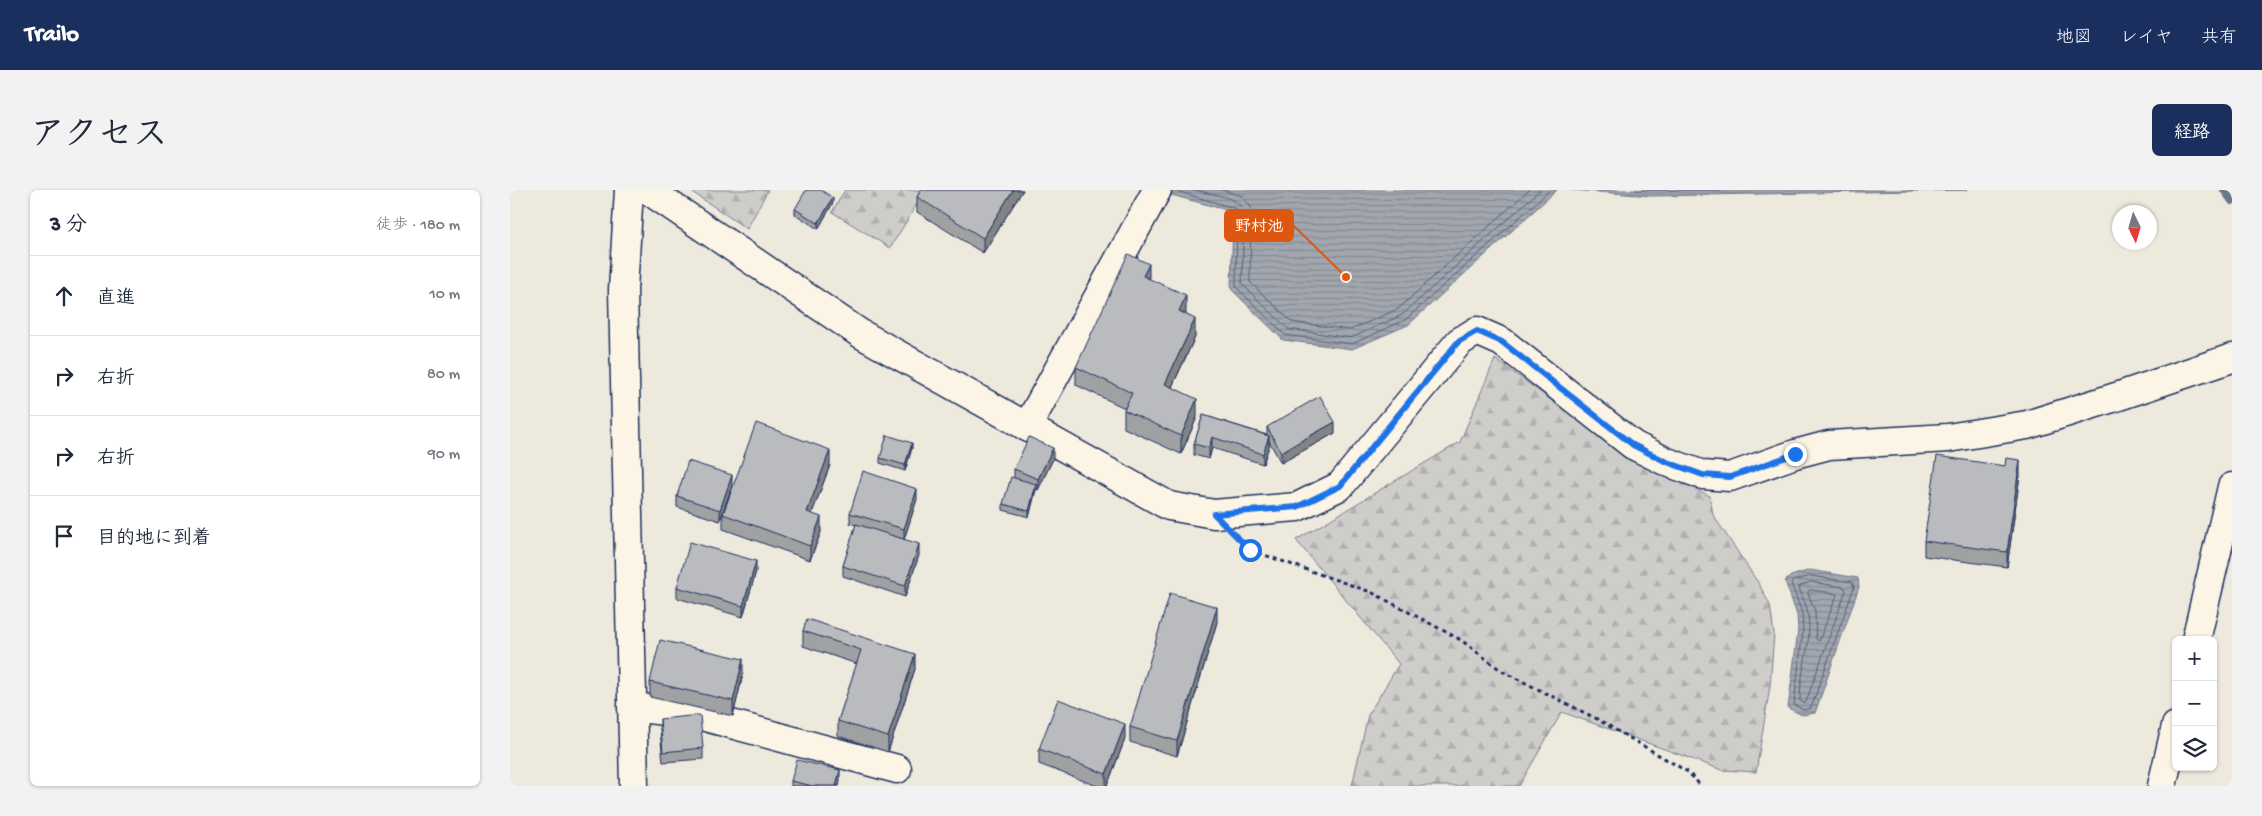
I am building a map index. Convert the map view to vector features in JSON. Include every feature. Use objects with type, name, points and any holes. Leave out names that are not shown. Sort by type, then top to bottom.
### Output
[{"type":"street","points":[[629,190],[623,290],[634,786]]},
{"type":"street","points":[[648,190],[861,334],[1169,506],[1214,514],[1297,507],[1340,486],[1458,342],[1477,331],[1502,342],[1633,445],[1667,462],[1703,475],[1730,477],[1795,454],[1829,445],[1948,438],[2026,425],[2232,358]]},
{"type":"street","points":[[1027,427],[1157,190]]},
{"type":"street","points":[[2197,636],[2232,487]]},
{"type":"street","points":[[632,707],[698,715],[897,769]]},
{"type":"street","points":[[2162,786],[2172,743]]},
{"type":"path","points":[[1214,514],[1250,550],[1379,596],[1461,640],[1502,671],[1597,719],[1688,772],[1701,786]]},
{"type":"green space","points":[[689,190],[768,190],[747,229]]},
{"type":"green space","points":[[845,190],[926,190],[890,248],[832,212]]},
{"type":"green space","points":[[1495,359],[1633,460],[1710,496],[1713,515],[1759,584],[1770,605],[1774,634],[1770,686],[1756,772],[1722,770],[1562,712],[1519,786],[1352,786],[1368,715],[1399,664],[1296,540],[1460,442]]},
{"type":"water","points":[[1168,190],[1557,190],[1408,325],[1352,349],[1283,340],[1231,289],[1233,212],[1168,194]]},
{"type":"water","points":[[1572,190],[1967,190],[1652,196]]},
{"type":"water","points":[[1810,570],[1858,578],[1859,587],[1815,713],[1802,715],[1788,708],[1798,630],[1797,615],[1785,581],[1791,576]]},
{"type":"building","points":[[806,190],[821,190],[833,198],[818,223],[795,209]]},
{"type":"building","points":[[921,190],[1013,190],[983,238],[917,197]]},
{"type":"building","points":[[1128,254],[1149,264],[1143,276],[1186,295],[1179,311],[1195,319],[1165,384],[1197,399],[1181,436],[1124,410],[1132,393],[1076,367]]},
{"type":"building","points":[[1320,396],[1335,422],[1281,452],[1267,427]]},
{"type":"building","points":[[1203,415],[1269,436],[1263,454],[1212,437],[1209,448],[1194,444]]},
{"type":"building","points":[[756,423],[830,450],[807,512],[821,517],[810,546],[723,514]]},
{"type":"building","points":[[887,435],[912,443],[905,465],[880,458]]},
{"type":"building","points":[[1029,437],[1053,448],[1038,479],[1014,469]]},
{"type":"building","points":[[1937,456],[2005,466],[2006,458],[2020,460],[2007,552],[1924,541]]},
{"type":"building","points":[[688,461],[732,475],[720,510],[677,496]]},
{"type":"building","points":[[863,471],[917,489],[904,529],[850,513]]},
{"type":"building","points":[[1011,477],[1036,484],[1029,511],[1003,504]]},
{"type":"building","points":[[856,524],[919,544],[905,586],[843,566]]},
{"type":"building","points":[[690,542],[756,561],[743,606],[677,587]]},
{"type":"building","points":[[1170,593],[1217,607],[1177,741],[1130,727]]},
{"type":"building","points":[[807,619],[915,654],[888,737],[838,721],[861,650],[803,631]]},
{"type":"building","points":[[660,640],[743,659],[733,701],[650,682]]},
{"type":"building","points":[[1058,699],[1125,724],[1106,774],[1039,749]]},
{"type":"building","points":[[700,715],[703,748],[663,752],[660,719]]},
{"type":"building","points":[[797,760],[840,770],[836,786],[813,786],[791,781]]},
{"type":"waterway","points":[[2224,190],[2232,201]]},
{"type":"place","name":"野村池","points":[[1346,277]]},
{"type":"route","points":[[1250,550],[1214,514],[1297,507],[1340,486],[1458,342],[1477,331],[1502,342],[1633,445],[1667,462],[1703,475],[1730,477],[1795,454]]}]
